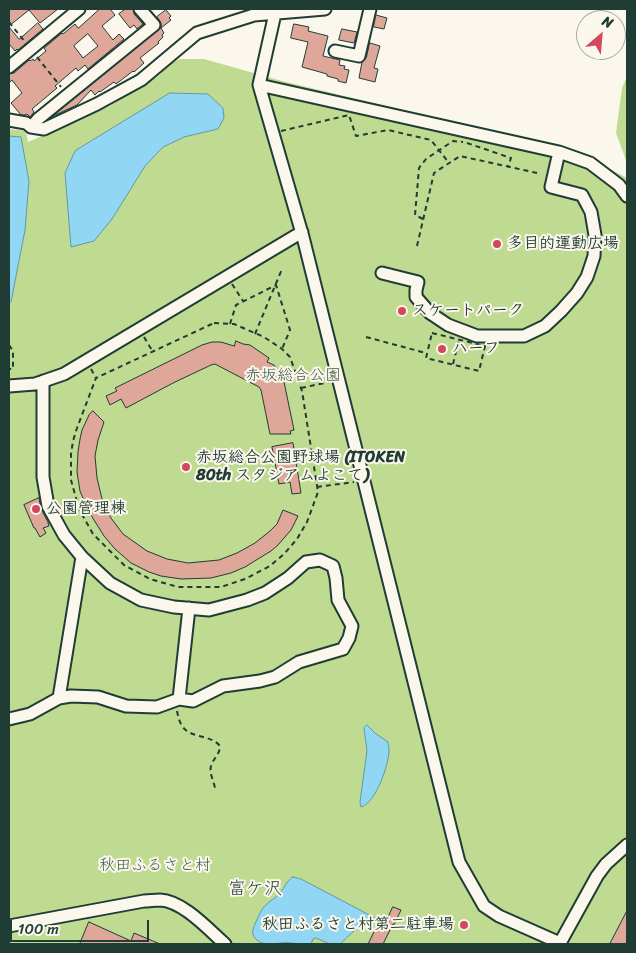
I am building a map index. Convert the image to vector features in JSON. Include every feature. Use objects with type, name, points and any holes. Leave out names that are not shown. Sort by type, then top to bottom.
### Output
[{"type":"street","points":[[9,67],[79,9]]},
{"type":"street","points":[[32,127],[38,119],[154,25],[140,9]]},
{"type":"street","points":[[9,120],[44,129],[97,104],[141,80],[197,33],[254,15],[276,11],[324,9]]},
{"type":"street","points":[[335,51],[359,56],[370,9]]},
{"type":"street","points":[[276,11],[259,85],[302,232],[459,862],[484,906],[499,916],[560,943],[597,876],[606,864],[627,845]]},
{"type":"street","points":[[259,85],[559,152],[590,163],[619,185],[627,196]]},
{"type":"street","points":[[382,272],[418,282],[416,298],[430,313],[448,325],[477,336],[524,336],[544,326],[561,311],[576,293],[587,277],[594,256],[595,235],[592,212],[582,195],[551,187],[559,152]]},
{"type":"street","points":[[9,386],[35,384],[64,374],[302,232]]},
{"type":"street","points":[[9,719],[30,714],[59,698],[71,696],[98,697],[126,706],[157,707],[176,700],[192,701],[223,686],[275,677],[299,662],[343,649],[349,638],[352,626],[338,600],[333,566],[320,560],[306,562],[288,578],[266,592],[247,600],[208,610],[174,607],[141,600],[110,583],[82,557],[64,535],[48,506],[43,477],[43,381]]},
{"type":"street","points":[[59,698],[82,557]]},
{"type":"street","points":[[176,700],[190,608]]},
{"type":"street","points":[[9,926],[144,901],[161,900],[178,905],[225,944]]},
{"type":"path","points":[[9,22],[67,95]]},
{"type":"path","points":[[273,133],[349,115],[356,136],[388,130],[431,140],[449,163]]},
{"type":"path","points":[[423,220],[415,215],[419,168],[426,159],[453,141],[465,142],[511,158],[508,167]]},
{"type":"path","points":[[417,246],[434,173],[460,156],[537,173]]},
{"type":"path","points":[[255,334],[282,269]]},
{"type":"path","points":[[227,277],[243,301]]},
{"type":"path","points":[[230,324],[236,305],[276,285]]},
{"type":"path","points":[[276,285],[290,330],[282,349]]},
{"type":"path","points":[[214,323],[230,324],[264,337],[290,357],[300,388],[318,492],[307,522],[297,538],[284,554],[270,566],[245,579],[221,587],[178,588],[150,579],[124,565],[93,534],[79,509],[71,480],[73,441],[76,428],[96,378],[214,323]]},
{"type":"path","points":[[140,329],[152,352]]},
{"type":"path","points":[[432,333],[459,340],[485,346],[480,371],[426,358],[432,333]]},
{"type":"path","points":[[366,338],[426,353]]},
{"type":"path","points":[[453,364],[459,340]]},
{"type":"path","points":[[9,345],[13,351],[13,369],[9,369]]},
{"type":"path","points":[[300,388],[338,380]]},
{"type":"path","points":[[317,487],[364,480]]},
{"type":"path","points":[[176,700],[183,727],[196,736],[213,740],[220,746],[220,752],[212,765],[211,771],[215,788]]},
{"type":"green space","name":"赤坂総合公園","points":[[180,59],[204,59],[282,81],[577,152],[627,178],[627,944],[9,944],[9,129],[26,131],[28,142],[110,106],[158,76],[171,63]]},
{"type":"green space","points":[[627,76],[627,163],[616,133],[622,88]]},
{"type":"water","points":[[170,93],[208,94],[223,108],[224,118],[218,129],[184,137],[163,147],[145,166],[112,219],[94,241],[71,247],[65,173],[75,151]]},
{"type":"water","points":[[9,136],[21,137],[29,181],[25,230],[11,302],[9,302]]},
{"type":"water","points":[[367,725],[388,742],[389,750],[381,782],[372,798],[361,807],[360,802],[367,751],[364,728]]},
{"type":"water","points":[[293,877],[301,879],[375,918],[373,921],[355,930],[340,944],[330,944],[316,938],[313,939],[311,944],[267,944],[259,941],[254,936],[253,931],[261,911],[279,895]]},
{"type":"building","points":[[9,9],[58,9],[40,23],[29,10],[9,26]]},
{"type":"building","points":[[100,9],[110,9],[115,15],[102,26],[113,40],[119,34],[124,39],[88,69],[85,65],[78,71],[76,68],[55,86],[57,88],[32,109],[34,112],[30,117],[27,114],[21,115],[11,103],[22,93],[12,80],[9,83],[9,74],[14,73],[29,60],[33,59],[34,61],[46,51],[44,48],[75,24],[78,28]],"holes":[[[88,34],[98,46],[83,58],[74,46]]]},
{"type":"building","points":[[126,9],[133,9],[134,14],[143,24],[137,29],[134,25],[130,28],[119,14]]},
{"type":"building","points":[[166,10],[171,16],[169,18],[171,20],[161,28],[161,23],[157,17]]},
{"type":"building","points":[[376,15],[387,18],[384,29],[374,27]]},
{"type":"building","points":[[38,23],[43,29],[15,51],[9,44],[9,27],[19,39]]},
{"type":"building","points":[[294,24],[309,27],[308,31],[328,36],[323,56],[340,60],[339,65],[345,66],[344,69],[349,70],[346,83],[327,76],[327,74],[302,67],[308,42],[291,38]]},
{"type":"building","points":[[161,28],[164,33],[163,37],[159,43],[140,58],[144,63],[134,72],[116,84],[114,82],[95,95],[91,90],[77,105],[53,116]]},
{"type":"building","points":[[342,29],[357,32],[354,43],[339,40]]},
{"type":"building","points":[[370,43],[380,46],[374,68],[378,69],[375,82],[359,78],[362,62],[366,58]]},
{"type":"building","points":[[236,341],[250,345],[269,358],[267,362],[274,365],[283,377],[294,430],[290,431],[291,434],[270,434],[259,387],[215,364],[173,383],[126,408],[121,399],[110,405],[106,396],[117,391],[115,388],[202,345],[221,342],[234,346]]},
{"type":"building","points":[[93,411],[104,422],[95,456],[97,478],[103,503],[123,534],[147,551],[167,559],[188,563],[219,560],[255,543],[277,524],[283,510],[298,516],[291,530],[271,551],[245,567],[211,578],[181,579],[161,576],[131,563],[104,536],[89,512],[80,491],[77,472],[80,439],[82,430]]},
{"type":"building","points":[[293,443],[301,493],[292,494],[290,482],[279,484],[272,447]]},
{"type":"building","name":"公園管理棟","points":[[39,498],[41,509],[49,526],[43,528],[46,533],[40,537],[24,505]]},
{"type":"building","points":[[393,907],[401,910],[383,944],[368,944],[379,922],[384,925]]},
{"type":"building","points":[[627,911],[627,944],[610,944]]},
{"type":"building","points":[[89,922],[131,941],[134,933],[160,944],[80,944]]},
{"type":"place","name":"多目的運動広場","points":[[497,244]]},
{"type":"place","name":"スケートパーク","points":[[402,311]]},
{"type":"place","name":"ハーフ","points":[[442,349]]},
{"type":"place","name":"赤坂総合公園野球場 (ITOKEN 80th スタジアムよこて)","points":[[186,467]]},
{"type":"place","name":"公園管理棟","points":[[36,509]]},
{"type":"place","name":"秋田ふるさと村第二駐車場","points":[[464,925]]},
{"type":"district","name":"富ケ沢","points":[[255,889]]},
{"type":"park label","name":"秋田ふるさと村","points":[[155,866]]}]
